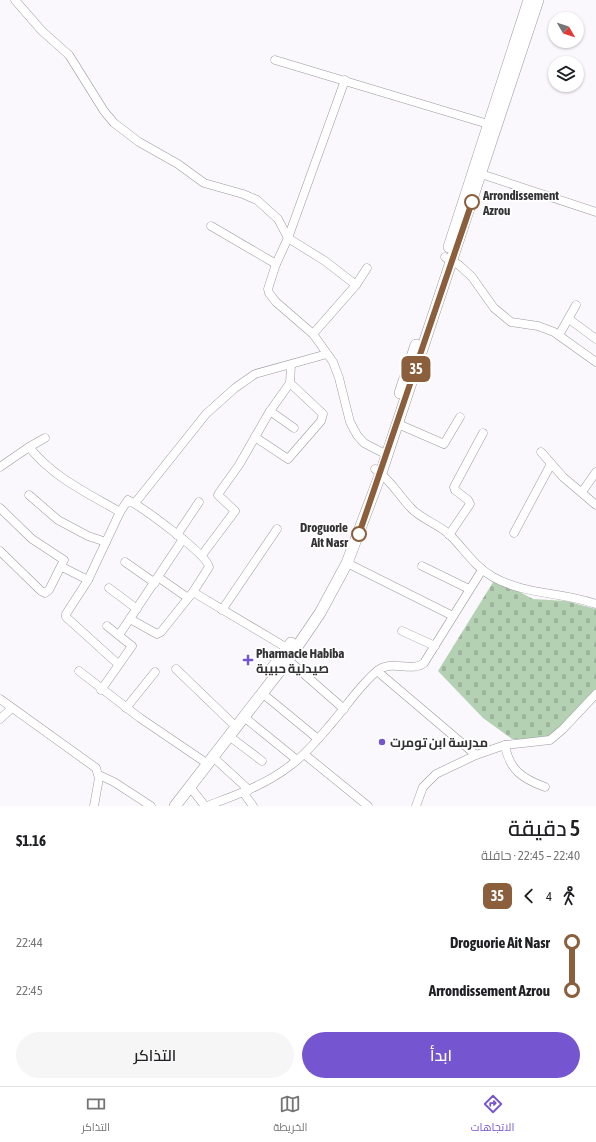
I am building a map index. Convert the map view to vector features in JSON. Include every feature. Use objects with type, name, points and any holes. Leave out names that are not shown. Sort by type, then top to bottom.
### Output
[{"type":"main road","points":[[175,806],[190,787],[231,722],[289,653],[320,613],[348,563],[511,69],[529,0]]},
{"type":"main road","points":[[477,172],[488,124],[538,0]]},
{"type":"main road","points":[[384,453],[398,424],[448,259]]},
{"type":"main road","points":[[167,806],[208,758],[230,736],[289,653],[339,568],[378,471]]},
{"type":"street","points":[[15,0],[42,31],[69,55],[104,112],[114,123],[139,142],[178,164],[204,183],[243,194],[257,200],[278,219],[288,238],[325,261],[356,285]]},
{"type":"street","points":[[275,60],[488,124]]},
{"type":"street","points":[[345,80],[268,289],[269,293],[276,302],[313,334],[327,354],[339,378],[350,422],[357,435],[364,442],[384,453]]},
{"type":"street","points":[[477,172],[596,212]]},
{"type":"street","points":[[211,226],[276,264]]},
{"type":"street","points":[[448,259],[472,277],[483,295],[502,316],[511,322],[538,326],[559,335],[596,362]]},
{"type":"street","points":[[313,334],[356,285],[368,268]]},
{"type":"street","points":[[559,335],[576,305]]},
{"type":"street","points":[[569,319],[596,339]]},
{"type":"street","points":[[135,503],[206,414],[235,388],[255,374],[327,354]]},
{"type":"street","points":[[202,555],[235,511],[218,495],[239,465],[270,411],[290,383],[291,364]]},
{"type":"street","points":[[255,437],[288,459],[321,421],[323,414],[290,383]]},
{"type":"street","points":[[270,411],[294,428]]},
{"type":"street","points":[[398,424],[444,444],[460,417]]},
{"type":"street","points":[[450,535],[470,504],[468,500],[455,490],[454,487],[483,433]]},
{"type":"street","points":[[0,466],[45,438]]},
{"type":"street","points":[[29,447],[40,461],[70,485],[120,512]]},
{"type":"street","points":[[541,452],[563,477],[596,505]]},
{"type":"street","points":[[514,533],[551,464]]},
{"type":"street","points":[[378,471],[397,490],[414,511],[450,535],[482,570],[498,580],[521,589],[596,604]]},
{"type":"street","points":[[582,492],[596,472]]},
{"type":"street","points":[[30,495],[58,520],[88,536],[106,542]]},
{"type":"street","points":[[118,664],[66,617],[88,580],[120,512],[128,500],[135,503],[202,555],[208,562],[209,567],[191,595],[161,632],[157,634],[130,619]]},
{"type":"street","points":[[119,635],[157,580],[199,502]]},
{"type":"street","points":[[0,508],[32,540],[64,560],[62,567],[49,590],[45,592],[41,591],[0,551]]},
{"type":"street","points":[[222,610],[277,529]]},
{"type":"street","points":[[125,562],[157,580],[222,610],[289,653],[344,709]]},
{"type":"street","points":[[348,563],[453,616]]},
{"type":"street","points":[[422,566],[469,590]]},
{"type":"street","points":[[62,567],[88,580]]},
{"type":"street","points":[[190,787],[206,806],[246,791],[277,774],[297,760],[318,739],[377,671],[387,666],[421,664],[435,646],[482,570]]},
{"type":"street","points":[[109,588],[137,609]]},
{"type":"street","points":[[101,690],[132,646],[107,626]]},
{"type":"street","points":[[402,631],[435,646]]},
{"type":"street","points":[[176,669],[231,722]]},
{"type":"street","points":[[79,671],[101,690],[126,708],[208,758],[246,791],[253,806]]},
{"type":"street","points":[[377,671],[476,755]]},
{"type":"street","points":[[126,708],[156,672]]},
{"type":"street","points":[[262,693],[318,739]]},
{"type":"street","points":[[416,806],[423,787],[432,778],[476,755],[505,745],[550,740],[564,729],[596,694]]},
{"type":"street","points":[[0,700],[93,766],[99,775],[114,782],[151,806]]},
{"type":"street","points":[[0,720],[12,708]]},
{"type":"street","points":[[244,717],[297,760]]},
{"type":"street","points":[[230,736],[262,761]]},
{"type":"street","points":[[505,745],[507,758],[511,766],[531,781],[545,787]]},
{"type":"street","points":[[304,754],[368,806]]},
{"type":"street","points":[[94,806],[99,775]]},
{"type":"green space","points":[[495,579],[533,599],[566,601],[596,609],[596,690],[551,741],[512,739],[483,718],[438,671]]},
{"type":"bus line","name":"35","points":[[359,534],[472,202]]},
{"type":"place","name":"Arrondissement Azrou","points":[[472,202]]},
{"type":"place","name":"Droguorie Ait Nasr","points":[[359,534]]},
{"type":"place","name":"Pharmacie Habiba صيدلية حبيبة","points":[[248,660]]},
{"type":"place","name":"مدرسة ابن تومرت","points":[[382,742]]}]
